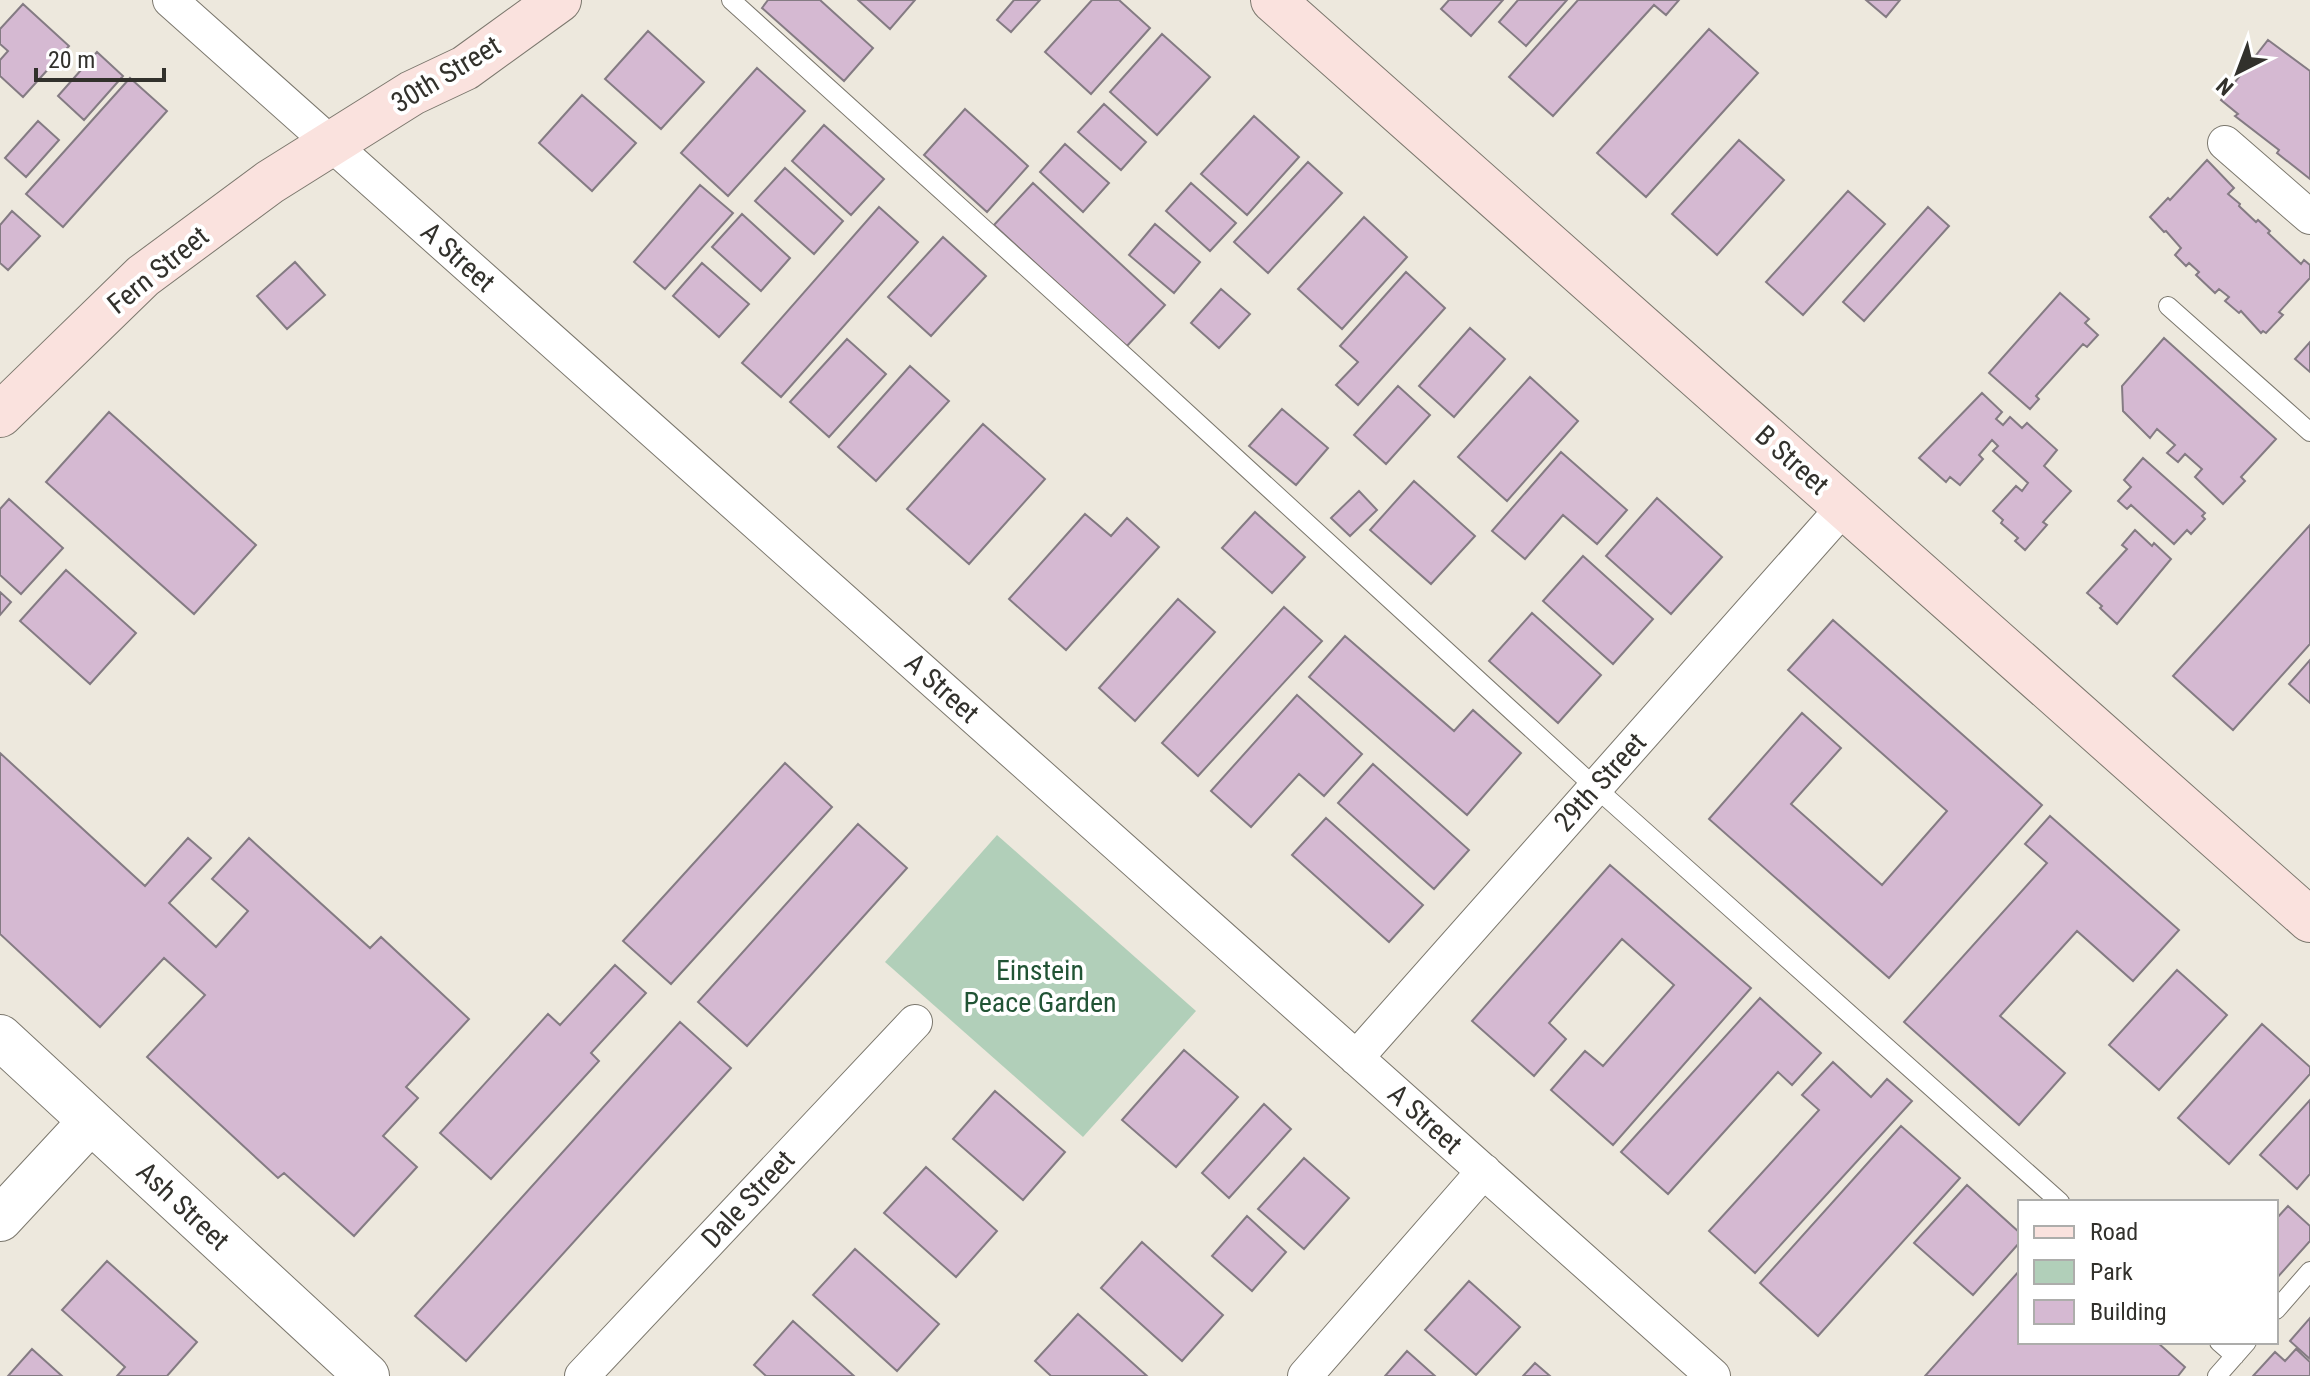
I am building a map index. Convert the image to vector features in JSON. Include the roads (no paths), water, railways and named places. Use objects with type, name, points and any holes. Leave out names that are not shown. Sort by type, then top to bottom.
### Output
[{"type":"main road","name":"30th Street","points":[[331,144],[412,93],[465,68],[559,0]]},
{"type":"main road","name":"B Street","points":[[1273,0],[2310,920]]},
{"type":"main road","name":"Fern Street","points":[[0,415],[143,276],[270,182],[331,144]]},
{"type":"street","name":"A Street","points":[[170,0],[1713,1376]]},
{"type":"street","points":[[2225,143],[2310,217]]},
{"type":"street","name":"29th Street","points":[[1356,1058],[1844,507]]},
{"type":"street","name":"Dale Street","points":[[582,1376],[915,1022]]},
{"type":"street","name":"Ash Street","points":[[0,1037],[367,1376]]},
{"type":"street","points":[[0,1219],[91,1121]]},
{"type":"street","points":[[1305,1376],[1484,1171]]},
{"type":"lane","points":[[731,0],[1596,788],[2058,1200]]},
{"type":"lane","points":[[2168,306],[2310,432]]},
{"type":"lane","points":[[2278,1308],[2310,1271]]},
{"type":"lane","points":[[2217,1376],[2241,1349]]},
{"type":"park label","name":"Einstein Peace Garden","points":[[1040,986]]}]
